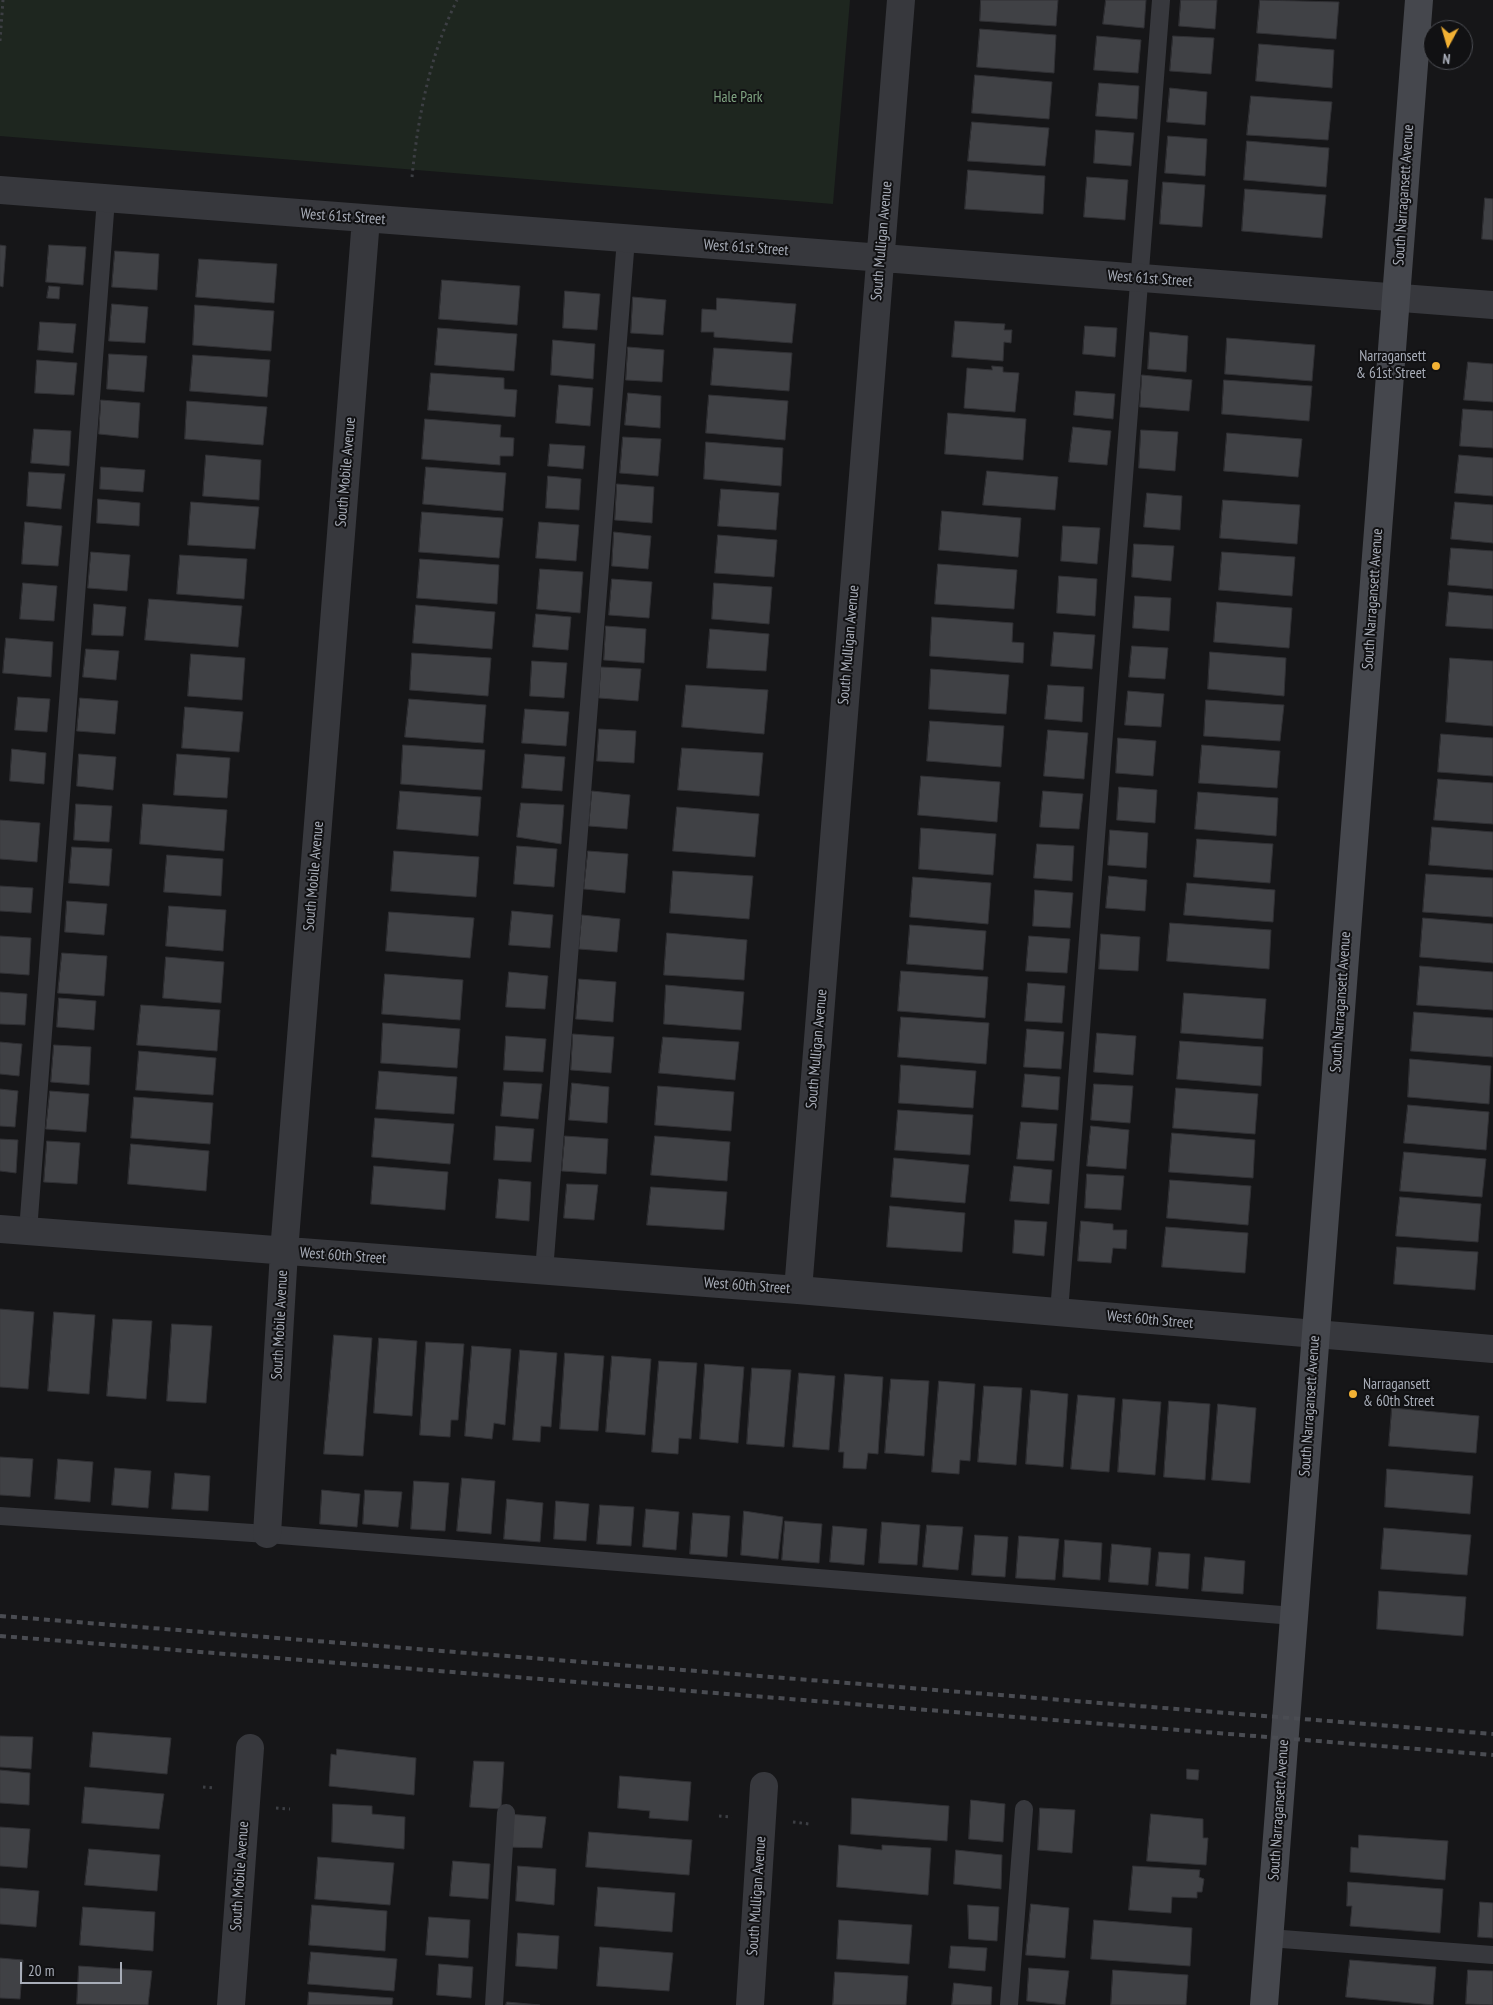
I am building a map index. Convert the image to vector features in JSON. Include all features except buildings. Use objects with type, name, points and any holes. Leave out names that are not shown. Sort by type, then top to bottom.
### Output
[{"type":"street","name":"South Mulligan Avenue","points":[[798,1290],[901,0]]},
{"type":"street","name":"South Narragansett Avenue","points":[[1264,2005],[1419,0]]},
{"type":"street","name":"West 61st Street","points":[[0,190],[1493,305]]},
{"type":"street","name":"South Mobile Avenue","points":[[267,1534],[284,1252],[366,219]]},
{"type":"street","name":"West 60th Street","points":[[0,1229],[798,1290],[1493,1349]]},
{"type":"street","name":"South Mobile Avenue","points":[[231,2005],[250,1748]]},
{"type":"street","name":"South Mulligan Avenue","points":[[750,2005],[764,1786]]},
{"type":"lane","points":[[1059,1312],[1161,0]]},
{"type":"lane","points":[[28,1231],[106,199]]},
{"type":"lane","points":[[544,1271],[626,239]]},
{"type":"lane","points":[[0,1516],[267,1534],[1294,1616]]},
{"type":"lane","points":[[1008,2005],[1024,1809]]},
{"type":"lane","points":[[494,2005],[506,1813]]},
{"type":"lane","points":[[1270,1938],[1493,1955]]},
{"type":"path","points":[[0,41],[3,0]]},
{"type":"path","points":[[412,177],[422,103],[446,22],[457,0]]},
{"type":"path","points":[[790,1822],[809,1824]]},
{"type":"green space","name":"Hale Park","points":[[0,0],[850,0],[833,204],[0,136]]},
{"type":"railway","points":[[0,1616],[1493,1734]]},
{"type":"railway","points":[[0,1636],[1493,1755]]},
{"type":"place","name":"Narragansett & 61st Street","points":[[1436,366]]},
{"type":"place","name":"Narragansett & 60th Street","points":[[1353,1394]]}]
